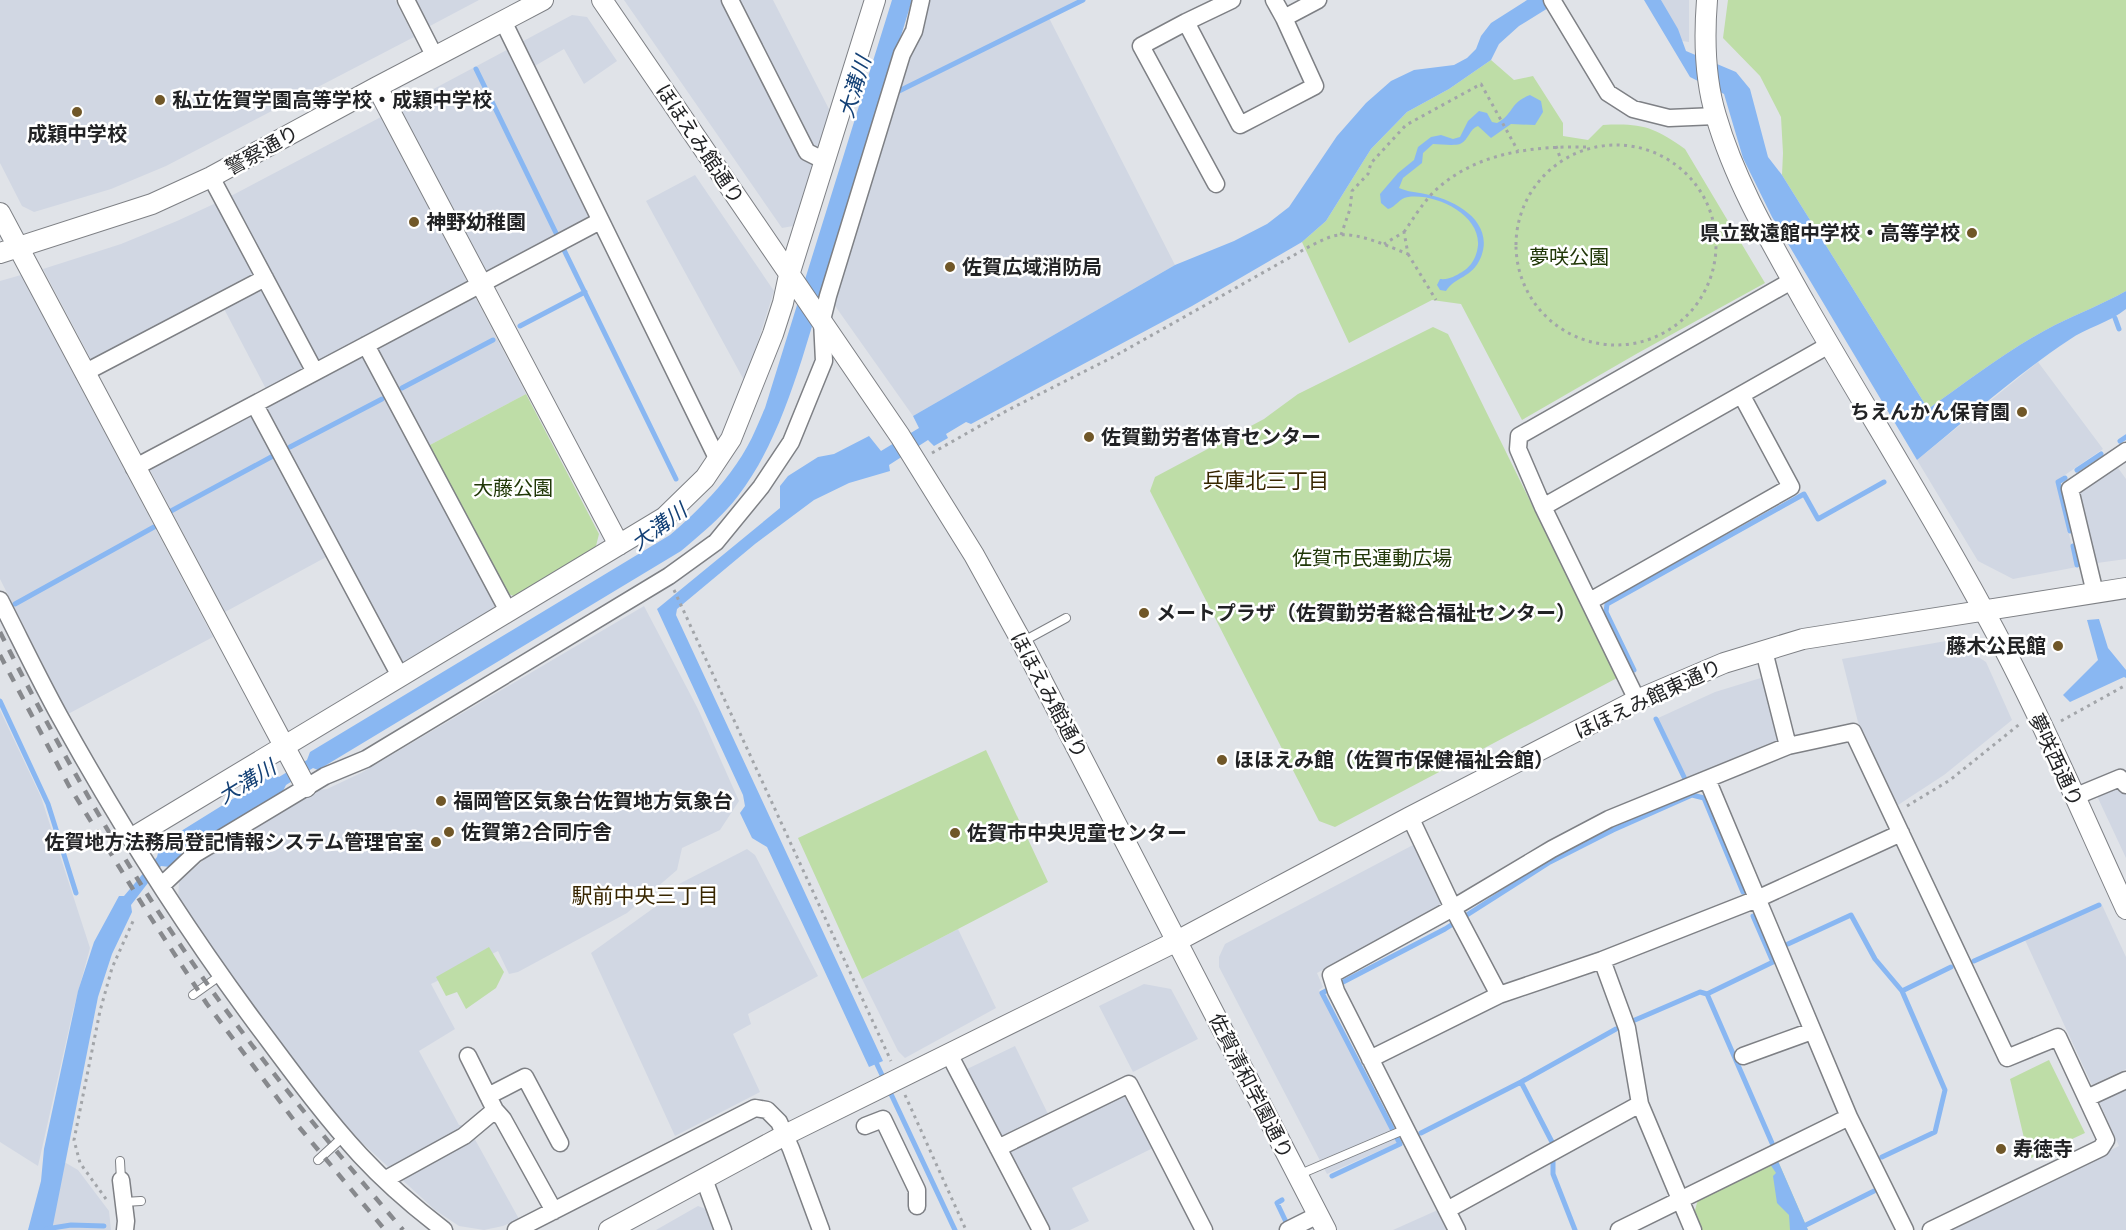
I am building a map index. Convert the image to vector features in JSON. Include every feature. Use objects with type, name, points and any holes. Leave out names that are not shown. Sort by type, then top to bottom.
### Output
[{"type":"street","points":[[406,0],[435,57]]},
{"type":"street","name":"警察通り","points":[[9,250],[152,204],[212,177],[543,0]]},
{"type":"street","name":"ほほえみ館通り","points":[[602,0],[900,436],[974,555],[1022,642],[1177,941]]},
{"type":"street","points":[[730,0],[807,152],[825,161]]},
{"type":"street","points":[[132,838],[288,755],[400,676],[665,517],[705,478],[731,439],[783,303],[794,281],[825,161],[875,0]]},
{"type":"street","points":[[161,886],[195,854],[304,784],[366,759],[669,576],[716,542],[761,487],[791,442],[824,361],[820,317],[902,54],[914,31],[921,0]]},
{"type":"street","points":[[1216,184],[1141,46],[1232,0]]},
{"type":"street","points":[[1185,22],[1240,125],[1315,86],[1274,0]]},
{"type":"street","points":[[1284,18],[1318,0]]},
{"type":"street","points":[[1552,0],[1608,93],[1633,109],[1669,118],[1716,116]]},
{"type":"street","name":"夢咲西通り","points":[[1707,0],[1710,93],[1716,116],[1740,180],[1792,280],[1985,611],[2126,909]]},
{"type":"street","points":[[503,21],[718,460]]},
{"type":"street","points":[[377,87],[619,545]]},
{"type":"street","points":[[212,177],[315,372]]},
{"type":"street","points":[[0,213],[9,250],[84,373],[304,784]]},
{"type":"street","points":[[134,468],[600,220]]},
{"type":"street","points":[[84,373],[265,278]]},
{"type":"street","points":[[1637,700],[1518,449],[1519,436],[1792,280]]},
{"type":"street","points":[[366,345],[508,611]]},
{"type":"street","points":[[1544,507],[1829,345]]},
{"type":"street","points":[[1590,600],[1791,487],[1742,396]]},
{"type":"street","points":[[255,405],[400,676]]},
{"type":"street","points":[[2095,593],[2070,489],[2126,451]]},
{"type":"street","name":"ほほえみ館東通り","points":[[609,1230],[785,1135],[1177,941],[1637,700],[1724,663],[1803,639],[2126,588]]},
{"type":"street","points":[[0,600],[60,717],[161,886],[221,975],[315,1102],[360,1155],[444,1230]]},
{"type":"street","points":[[1764,651],[1788,746]]},
{"type":"street","points":[[1457,1230],[1399,1132],[1371,1059],[1334,987],[1331,975],[1457,915],[1552,849],[1609,819],[1788,746],[1853,732],[2007,1058],[2058,1037],[2106,1140],[2101,1148],[1931,1230]]},
{"type":"street","points":[[2074,797],[2120,778],[2126,785]]},
{"type":"street","points":[[1707,779],[1849,1117],[1905,1230]]},
{"type":"street","points":[[1410,817],[1499,995]]},
{"type":"street","points":[[1371,1059],[1499,995],[1602,960],[1756,899],[1901,833]]},
{"type":"street","name":"佐賀清和学園通り","points":[[1177,941],[1322,1223]]},
{"type":"street","points":[[1602,960],[1627,1028],[1640,1104],[1692,1230]]},
{"type":"street","points":[[1743,1056],[1812,1031]]},
{"type":"street","points":[[949,1054],[1041,1230]]},
{"type":"street","points":[[468,1056],[492,1103],[554,1211]]},
{"type":"street","points":[[386,1179],[464,1136],[492,1103],[525,1077],[560,1143]]},
{"type":"street","points":[[2086,1098],[2126,1080]]},
{"type":"street","points":[[998,1148],[1129,1084],[1204,1230]]},
{"type":"street","points":[[873,1092],[883,1119],[917,1190],[917,1206]]},
{"type":"street","points":[[1447,1210],[1640,1104]]},
{"type":"street","points":[[516,1230],[755,1108],[767,1110],[779,1122],[821,1230]]},
{"type":"street","points":[[1619,1230],[1849,1117]]},
{"type":"street","points":[[865,1126],[883,1119]]},
{"type":"street","points":[[704,1179],[723,1230]]},
{"type":"street","points":[[121,1180],[118,1205],[125,1230]]},
{"type":"street","points":[[1291,1228],[1322,1223]]},
{"type":"lane","points":[[1022,642],[1066,618]]},
{"type":"lane","points":[[193,995],[221,975]]},
{"type":"lane","points":[[1298,1176],[1399,1132]]},
{"type":"lane","points":[[318,1160],[344,1136]]},
{"type":"lane","points":[[120,1161],[121,1180]]},
{"type":"lane","points":[[118,1205],[141,1201]]},
{"type":"path","points":[[1341,235],[1350,208],[1352,191],[1368,174],[1371,163],[1406,125],[1481,84],[1518,151]]},
{"type":"path","points":[[1384,244],[1404,232],[1431,195],[1473,164],[1518,151],[1556,146],[1591,147],[1624,144],[1656,152],[1684,170],[1705,197],[1715,228],[1715,262],[1705,293],[1684,320],[1641,343],[1608,346],[1575,338],[1548,319],[1527,293],[1516,261],[1516,228],[1527,196],[1561,160],[1591,147]]},
{"type":"path","points":[[1556,146],[1561,160]]},
{"type":"path","points":[[1404,232],[1408,254],[1436,300]]},
{"type":"path","points":[[932,453],[1008,410],[1113,357],[1312,244],[1341,235],[1384,244],[1408,254]]},
{"type":"path","points":[[669,576],[899,1078],[904,1094],[966,1230]]},
{"type":"path","points":[[2044,732],[2126,685]]},
{"type":"path","points":[[1892,815],[1950,780],[2021,723]]},
{"type":"path","points":[[118,1205],[80,1163],[74,1140],[100,1011],[112,968],[134,919]]},
{"type":"shaded area","name":"私立佐賀学園高等学校・成穎中学校","points":[[0,0],[395,0],[414,37],[166,166],[111,189],[34,212],[22,206],[0,163]]},
{"type":"shaded area","points":[[415,0],[479,0],[428,27]]},
{"type":"shaded area","points":[[624,0],[773,0],[830,111],[793,226],[782,228]]},
{"type":"shaded area","points":[[928,0],[1082,0],[1049,18],[1175,265],[913,416],[833,303],[909,50],[921,31]]},
{"type":"shaded area","points":[[1661,0],[1689,0],[1689,42],[1682,41]]},
{"type":"shaded area","points":[[572,15],[587,17],[617,61],[584,84],[564,49],[521,74],[593,218],[487,275],[398,108]]},
{"type":"shaded area","points":[[381,117],[526,394],[428,446],[506,593],[490,614],[391,672],[328,556],[225,612],[142,455],[266,389],[222,305],[97,371],[43,269],[121,244],[177,221],[229,197]]},
{"type":"shaded area","points":[[695,175],[774,291],[745,382],[646,201]]},
{"type":"shaded area","points":[[21,275],[213,637],[68,714],[0,579],[0,281]]},
{"type":"shaded area","points":[[2038,362],[2103,449],[2056,481],[2077,567],[2013,579],[1978,561],[1917,460]]},
{"type":"shaded area","points":[[2116,465],[2126,479],[2126,559],[2097,563],[2078,489]]},
{"type":"shaded area","points":[[644,606],[698,709],[739,801],[720,830],[682,848],[677,870],[627,913],[518,972],[509,974],[498,951],[431,984],[455,1029],[419,1051],[459,1125],[467,1125],[519,1219],[503,1226],[484,1230],[459,1226],[435,1210],[359,1140],[329,1105],[236,985],[178,902],[179,882],[207,857],[318,790],[327,789],[361,773]]},
{"type":"shaded area","points":[[1952,640],[1986,662],[2012,720],[1944,775],[1898,805],[1858,722],[1842,659]]},
{"type":"shaded area","points":[[1764,677],[1780,737],[1777,745],[1685,779],[1656,719],[1715,692]]},
{"type":"shaded area","points":[[0,710],[41,797],[90,948],[73,1011],[38,1166],[0,1142]]},
{"type":"shaded area","points":[[2120,785],[2126,792],[2126,858],[2097,796]]},
{"type":"shaded area","points":[[1413,845],[1442,902],[1438,910],[1317,973],[1323,987],[1319,990],[1397,1143],[1327,1174],[1219,967],[1219,957],[1225,944]]},
{"type":"shaded area","points":[[747,849],[755,855],[818,976],[748,1014],[751,1024],[733,1034],[760,1092],[675,1136],[591,953],[655,907],[677,885]]},
{"type":"shaded area","points":[[2102,905],[2126,957],[2126,1069],[2092,1085],[2025,940]]},
{"type":"shaded area","points":[[958,929],[996,1008],[905,1058],[898,1051],[862,979]]},
{"type":"shaded area","points":[[1144,984],[1171,989],[1198,1039],[1133,1072],[1099,1006]]},
{"type":"shaded area","points":[[1015,1046],[1048,1114],[1000,1138],[965,1070]]},
{"type":"shaded area","points":[[2126,1086],[2126,1230],[1953,1230],[2119,1146],[2098,1099]]},
{"type":"shaded area","points":[[1126,1091],[1155,1147],[1072,1188],[1089,1221],[1070,1230],[1049,1230],[1007,1149]]},
{"type":"shaded area","points":[[59,1159],[78,1170],[109,1211],[111,1230],[48,1230]]},
{"type":"shaded area","points":[[698,1206],[706,1209],[713,1230],[656,1230]]},
{"type":"shaded area","points":[[1440,1209],[1451,1230],[1393,1230]]},
{"type":"green space","name":"県立致遠館中学校・高等学校","points":[[1728,0],[2126,0],[2126,291],[2055,325],[2022,344],[1928,409],[1782,175],[1781,117],[1760,76],[1723,38]]},
{"type":"green space","name":"夢咲公園","points":[[1491,60],[1514,80],[1533,76],[1563,123],[1563,136],[1588,140],[1603,125],[1638,126],[1656,131],[1685,149],[1765,283],[1522,420],[1461,304],[1432,300],[1349,343],[1302,242],[1326,221],[1371,149],[1407,112],[1449,89]]},
{"type":"green space","name":"佐賀市民運動広場","points":[[1433,327],[1448,334],[1617,678],[1335,827],[1319,821],[1150,491],[1155,477],[1264,419],[1298,394]]},
{"type":"green space","name":"大藤公園","points":[[526,394],[599,534],[595,550],[516,597],[506,593],[428,446]]},
{"type":"green space","points":[[986,750],[1048,882],[862,979],[798,838]]},
{"type":"green space","points":[[489,947],[504,972],[496,988],[466,1009],[457,992],[446,996],[436,977]]},
{"type":"green space","points":[[2049,1060],[2085,1133],[2029,1159],[2010,1079]]},
{"type":"green space","points":[[1778,1161],[1808,1230],[1701,1230],[1694,1214],[1698,1199]]},
{"type":"water","points":[[892,0],[912,0],[796,377],[768,448],[738,496],[711,525],[681,551],[318,770],[313,768],[286,785],[283,791],[170,867],[161,866],[131,905],[132,912],[112,954],[98,997],[52,1230],[28,1230],[41,1181],[44,1149],[78,991],[94,942],[119,896],[124,896],[157,857],[165,841],[273,774],[279,777],[307,760],[310,752],[670,535],[703,505],[731,471],[750,442],[765,408]]},
{"type":"water","points":[[1527,0],[1561,0],[1519,26],[1499,44],[1491,60],[1449,89],[1407,112],[1371,149],[1326,221],[1302,242],[1192,306],[971,424],[966,422],[946,434],[948,438],[934,446],[928,440],[889,465],[890,471],[849,483],[814,500],[755,544],[677,609],[676,615],[883,1061],[869,1067],[767,847],[752,838],[740,813],[745,806],[743,795],[657,609],[780,508],[780,486],[788,476],[818,457],[834,454],[869,436],[881,451],[919,428],[913,416],[1175,265],[1234,241],[1267,224],[1289,207],[1337,136],[1366,103],[1391,81],[1414,70],[1454,65],[1467,58],[1476,49],[1481,36],[1491,23]]},
{"type":"water","points":[[1644,0],[1661,0],[1678,29],[1686,51],[1736,72],[1750,89],[1768,157],[1782,175],[1928,409],[2022,344],[2055,325],[2126,291],[2126,309],[2076,336],[2049,354],[1917,460],[1772,217],[1743,158],[1724,94],[1690,77]]},
{"type":"water","points":[[1530,95],[1541,101],[1543,112],[1535,125],[1511,124],[1491,138],[1478,126],[1460,144],[1433,144],[1423,153],[1422,163],[1403,178],[1399,188],[1448,201],[1469,214],[1482,233],[1484,244],[1477,264],[1446,291],[1440,290],[1437,285],[1440,279],[1462,272],[1469,267],[1475,257],[1478,245],[1477,234],[1472,224],[1454,208],[1431,198],[1408,197],[1388,209],[1381,203],[1380,194],[1398,173],[1414,160],[1418,147],[1431,137],[1441,135],[1453,139],[1460,137],[1468,121],[1479,111],[1487,113],[1492,122],[1497,123],[1518,101]]},
{"type":"water","points":[[2099,619],[2108,648],[2126,670],[2126,678],[2070,702],[2063,695],[2098,660],[2087,620]]},
{"type":"water","points":[[1778,1161],[1808,1230],[1790,1230],[1789,1215],[1777,1203],[1773,1176],[1776,1173],[1770,1164]]},
{"type":"waterway","points":[[897,92],[1083,0]]},
{"type":"waterway","points":[[476,69],[556,233]]},
{"type":"waterway","points":[[564,250],[676,479]]},
{"type":"waterway","points":[[520,326],[585,292]]},
{"type":"waterway","points":[[2115,318],[2119,329]]},
{"type":"waterway","points":[[402,388],[493,340]]},
{"type":"waterway","points":[[290,447],[382,399]]},
{"type":"waterway","points":[[2120,441],[2126,437]]},
{"type":"waterway","points":[[2077,470],[2101,454]]},
{"type":"waterway","points":[[171,511],[273,456]]},
{"type":"waterway","points":[[2065,478],[2058,482],[2070,531]]},
{"type":"waterway","points":[[1634,670],[1606,612],[1607,604],[1804,494],[1818,519],[1884,482]]},
{"type":"waterway","points":[[15,604],[154,527]]},
{"type":"waterway","points":[[2073,546],[2077,565]]},
{"type":"waterway","points":[[0,701],[48,804],[76,893]]},
{"type":"waterway","points":[[1656,719],[1685,779]]},
{"type":"waterway","points":[[1332,1176],[1400,1144],[1322,993],[1445,929],[1550,862],[1613,830],[1692,795],[1704,798],[1743,892]]},
{"type":"waterway","points":[[1974,961],[2099,905]]},
{"type":"waterway","points":[[1788,944],[1851,915],[1875,959],[1902,991],[1951,967]]},
{"type":"waterway","points":[[1635,1020],[1700,992],[1707,994],[1773,962],[1753,916]]},
{"type":"waterway","points":[[1882,1157],[1935,1132],[1945,1090],[1902,991]]},
{"type":"waterway","points":[[1707,994],[1772,1143]]},
{"type":"waterway","points":[[1421,1133],[1521,1082],[1616,1029]]},
{"type":"waterway","points":[[874,1058],[955,1230]]},
{"type":"waterway","points":[[1521,1082],[1552,1142]]},
{"type":"waterway","points":[[1553,1160],[1553,1174],[1575,1230]]},
{"type":"waterway","points":[[1806,1225],[1874,1191]]},
{"type":"waterway","points":[[1282,1200],[1277,1203],[1288,1226]]},
{"type":"waterway","points":[[46,1229],[71,1225],[104,1226]]},
{"type":"railway","points":[[0,632],[75,774],[129,866],[187,955],[285,1088],[403,1230]]},
{"type":"railway","points":[[0,655],[69,786],[207,1004],[299,1127],[385,1230]]},
{"type":"place","name":"私立佐賀学園高等学校・成穎中学校","points":[[160,100]]},
{"type":"place","name":"成穎中学校","points":[[77,112]]},
{"type":"place","name":"神野幼稚園","points":[[414,222]]},
{"type":"place","name":"県立致遠館中学校・高等学校","points":[[1972,233]]},
{"type":"place","name":"佐賀広域消防局","points":[[950,267]]},
{"type":"place","name":"ちえんかん保育園","points":[[2022,412]]},
{"type":"place","name":"佐賀勤労者体育センター","points":[[1089,437]]},
{"type":"place","name":"メートプラザ（佐賀勤労者総合福祉センター）","points":[[1144,613]]},
{"type":"place","name":"藤木公民館","points":[[2058,646]]},
{"type":"place","name":"ほほえみ館（佐賀市保健福祉会館）","points":[[1222,760]]},
{"type":"place","name":"福岡管区気象台佐賀地方気象台","points":[[441,801]]},
{"type":"place","name":"佐賀第2合同庁舎","points":[[449,832]]},
{"type":"place","name":"佐賀市中央児童センター","points":[[955,833]]},
{"type":"place","name":"佐賀地方法務局登記情報システム管理官室","points":[[436,842]]},
{"type":"place","name":"寿徳寺","points":[[2001,1149]]},
{"type":"district","name":"兵庫北三丁目","points":[[1266,481]]},
{"type":"district","name":"駅前中央三丁目","points":[[645,896]]},
{"type":"water label","name":"大溝川","points":[[855,87]]},
{"type":"water label","name":"大溝川","points":[[659,527]]},
{"type":"water label","name":"大溝川","points":[[247,782]]}]
